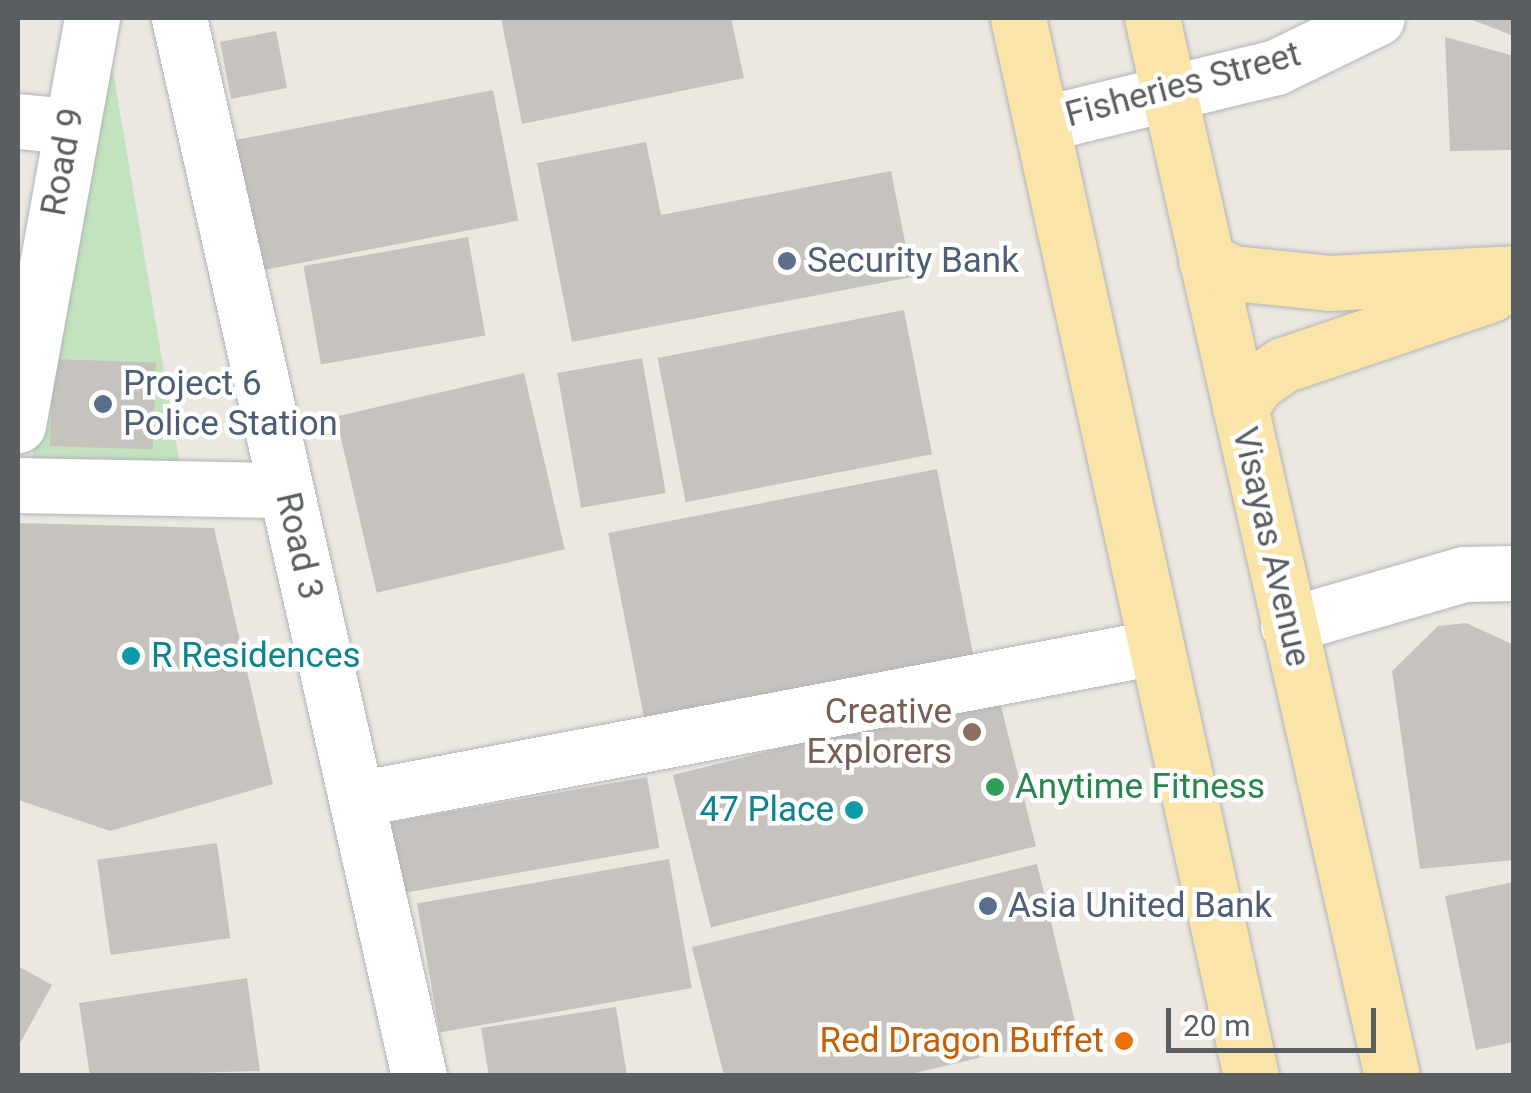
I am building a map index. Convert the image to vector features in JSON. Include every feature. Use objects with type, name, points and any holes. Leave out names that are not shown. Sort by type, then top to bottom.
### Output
[{"type":"main road","points":[[1018,18],[1250,1076]]},
{"type":"main road","name":"Visayas Avenue","points":[[1152,18],[1392,1076]]},
{"type":"main road","points":[[1206,260],[1233,272],[1329,283],[1514,272]]},
{"type":"main road","points":[[1240,408],[1257,384],[1283,365],[1514,286]]},
{"type":"street","name":"Road 9","points":[[18,425],[43,123],[92,18]]},
{"type":"street","name":"Road 3","points":[[179,18],[418,1076]]},
{"type":"street","name":"Fisheries Street","points":[[1042,124],[1276,67],[1377,18]]},
{"type":"street","points":[[18,485],[286,490]]},
{"type":"street","points":[[1288,625],[1462,574],[1514,573]]},
{"type":"street","points":[[357,799],[1156,647]]},
{"type":"green space","points":[[105,24],[182,477],[30,471]]},
{"type":"building","points":[[501,18],[731,18],[744,78],[522,124]]},
{"type":"building","points":[[1467,18],[1514,18],[1514,36]]},
{"type":"building","points":[[276,31],[287,88],[231,99],[220,42]]},
{"type":"building","points":[[1445,37],[1514,56],[1514,150],[1450,151]]},
{"type":"building","points":[[493,90],[518,221],[248,273],[223,142]]},
{"type":"building","points":[[646,142],[661,215],[891,171],[912,277],[572,342],[537,163]]},
{"type":"building","points":[[468,237],[485,335],[321,364],[304,266]]},
{"type":"building","points":[[904,310],[932,454],[686,502],[658,358]]},
{"type":"building","points":[[642,358],[666,493],[581,508],[557,373]]},
{"type":"building","name":"Project 6 Police Station","points":[[53,359],[156,363],[153,450],[50,446]]},
{"type":"building","points":[[524,373],[565,549],[377,593],[336,416]]},
{"type":"building","points":[[937,469],[975,666],[647,730],[608,533]]},
{"type":"building","name":"R Residences","points":[[18,523],[214,528],[273,784],[110,831],[18,800]]},
{"type":"building","points":[[1466,623],[1514,645],[1514,860],[1420,869],[1392,671],[1438,626]]},
{"type":"building","name":"47 Place","points":[[998,694],[1036,846],[711,927],[673,775]]},
{"type":"building","points":[[647,777],[660,848],[400,894],[387,823]]},
{"type":"building","points":[[217,843],[230,938],[111,955],[97,860]]},
{"type":"building","points":[[669,859],[692,988],[440,1032],[417,903]]},
{"type":"building","points":[[1037,864],[1078,1034],[903,1076],[724,1076],[692,947]]},
{"type":"building","points":[[1514,882],[1514,1042],[1476,1050],[1445,896]]},
{"type":"building","points":[[18,966],[52,985],[18,1047]]},
{"type":"building","points":[[247,978],[260,1071],[90,1076],[79,1003]]},
{"type":"building","points":[[616,1007],[627,1076],[489,1076],[481,1028]]},
{"type":"place","name":"Security Bank","points":[[787,261]]},
{"type":"place","name":"Project 6 Police Station","points":[[103,404]]},
{"type":"place","name":"R Residences","points":[[131,656]]},
{"type":"place","name":"Creative Explorers","points":[[972,732]]},
{"type":"place","name":"Anytime Fitness","points":[[995,787]]},
{"type":"place","name":"47 Place","points":[[854,810]]},
{"type":"place","name":"Asia United Bank","points":[[988,906]]},
{"type":"place","name":"Red Dragon Buffet","points":[[1124,1041]]}]
